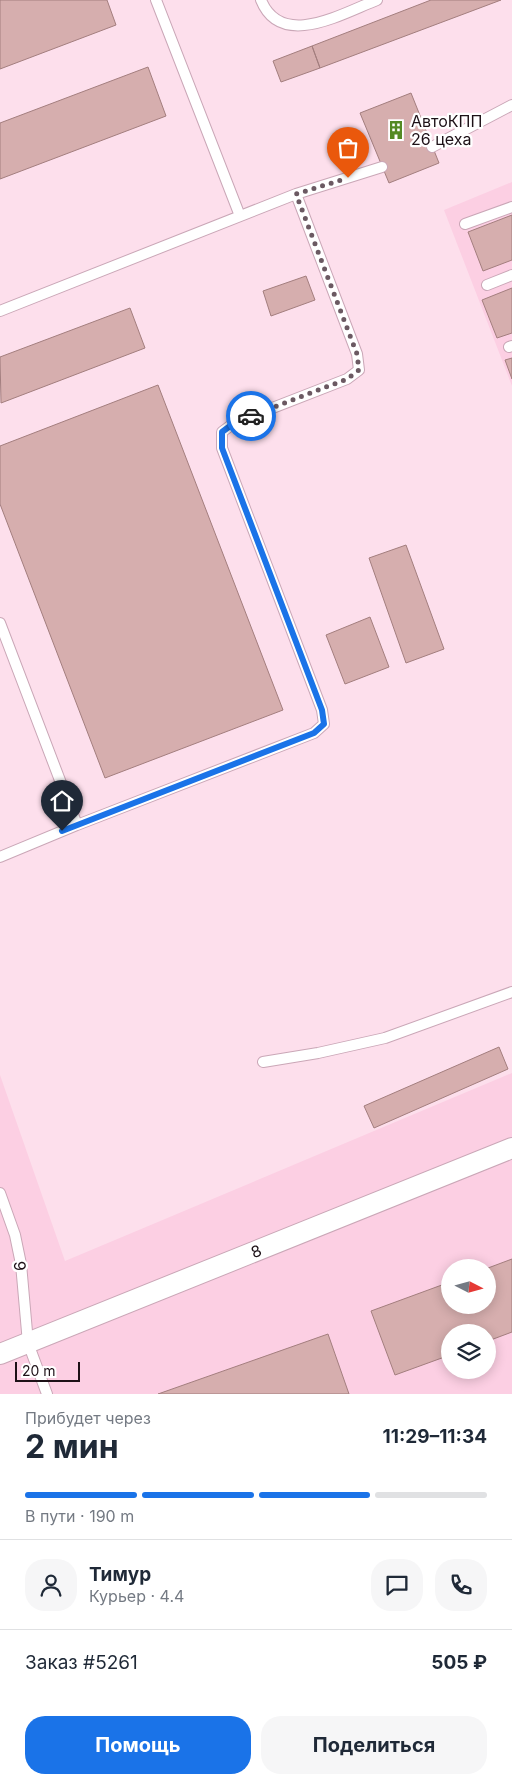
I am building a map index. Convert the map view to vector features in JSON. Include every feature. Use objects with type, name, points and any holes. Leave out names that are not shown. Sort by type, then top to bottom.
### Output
[{"type":"street","name":"8","points":[[0,1354],[512,1148]]},
{"type":"lane","points":[[156,0],[240,216]]},
{"type":"lane","points":[[261,0],[275,19],[291,26],[312,25],[377,0]]},
{"type":"lane","points":[[432,147],[512,105]]},
{"type":"lane","points":[[0,311],[296,194],[382,167]]},
{"type":"lane","points":[[0,857],[314,733],[324,724],[322,710],[222,448],[222,432],[234,423],[347,379],[359,370],[357,354],[296,194]]},
{"type":"lane","points":[[465,224],[512,206]]},
{"type":"lane","points":[[486,285],[512,276]]},
{"type":"lane","points":[[0,623],[77,825]]},
{"type":"lane","points":[[263,1062],[318,1053],[385,1038],[512,992]]},
{"type":"lane","name":"9","points":[[0,1193],[15,1236],[21,1264],[28,1343],[47,1394]]},
{"type":"shaded area","points":[[512,182],[512,386],[444,210]]},
{"type":"shaded area","points":[[512,1073],[512,1394],[0,1394],[0,1075],[65,1261]]},
{"type":"building","points":[[0,0],[107,0],[116,25],[0,69]]},
{"type":"building","points":[[431,0],[501,0],[320,68],[312,46]]},
{"type":"building","points":[[312,46],[320,68],[281,82],[273,61]]},
{"type":"building","points":[[148,67],[166,116],[0,179],[0,123]]},
{"type":"building","name":"АвтоКПП 26 цеха","points":[[411,93],[439,163],[389,183],[360,113]]},
{"type":"building","points":[[512,215],[512,260],[483,271],[468,232]]},
{"type":"building","points":[[306,276],[315,300],[271,316],[263,291]]},
{"type":"building","points":[[512,288],[512,333],[497,338],[482,300]]},
{"type":"building","points":[[130,308],[145,348],[1,403],[0,357]]},
{"type":"building","points":[[512,358],[512,379],[505,360]]},
{"type":"building","points":[[158,385],[283,710],[105,778],[0,504],[0,446]]},
{"type":"building","points":[[406,545],[444,649],[406,663],[369,558]]},
{"type":"building","points":[[370,617],[389,667],[345,684],[326,635]]},
{"type":"building","points":[[499,1047],[508,1069],[374,1128],[364,1106]]},
{"type":"building","points":[[512,1259],[512,1332],[496,1338],[496,1324],[441,1324],[441,1358],[395,1375],[371,1311],[441,1285],[441,1314],[496,1314],[496,1265]]},
{"type":"building","points":[[328,1334],[349,1394],[158,1394]]},
{"type":"way so far","points":[[251,416],[347,379],[359,370],[357,354],[296,194],[348,178]]},
{"type":"place","name":"АвтоКПП 26 цеха","points":[[396,130]]},
{"type":"route","points":[[62,831],[314,733],[324,724],[322,710],[222,448],[222,432],[234,423],[251,416]]}]
